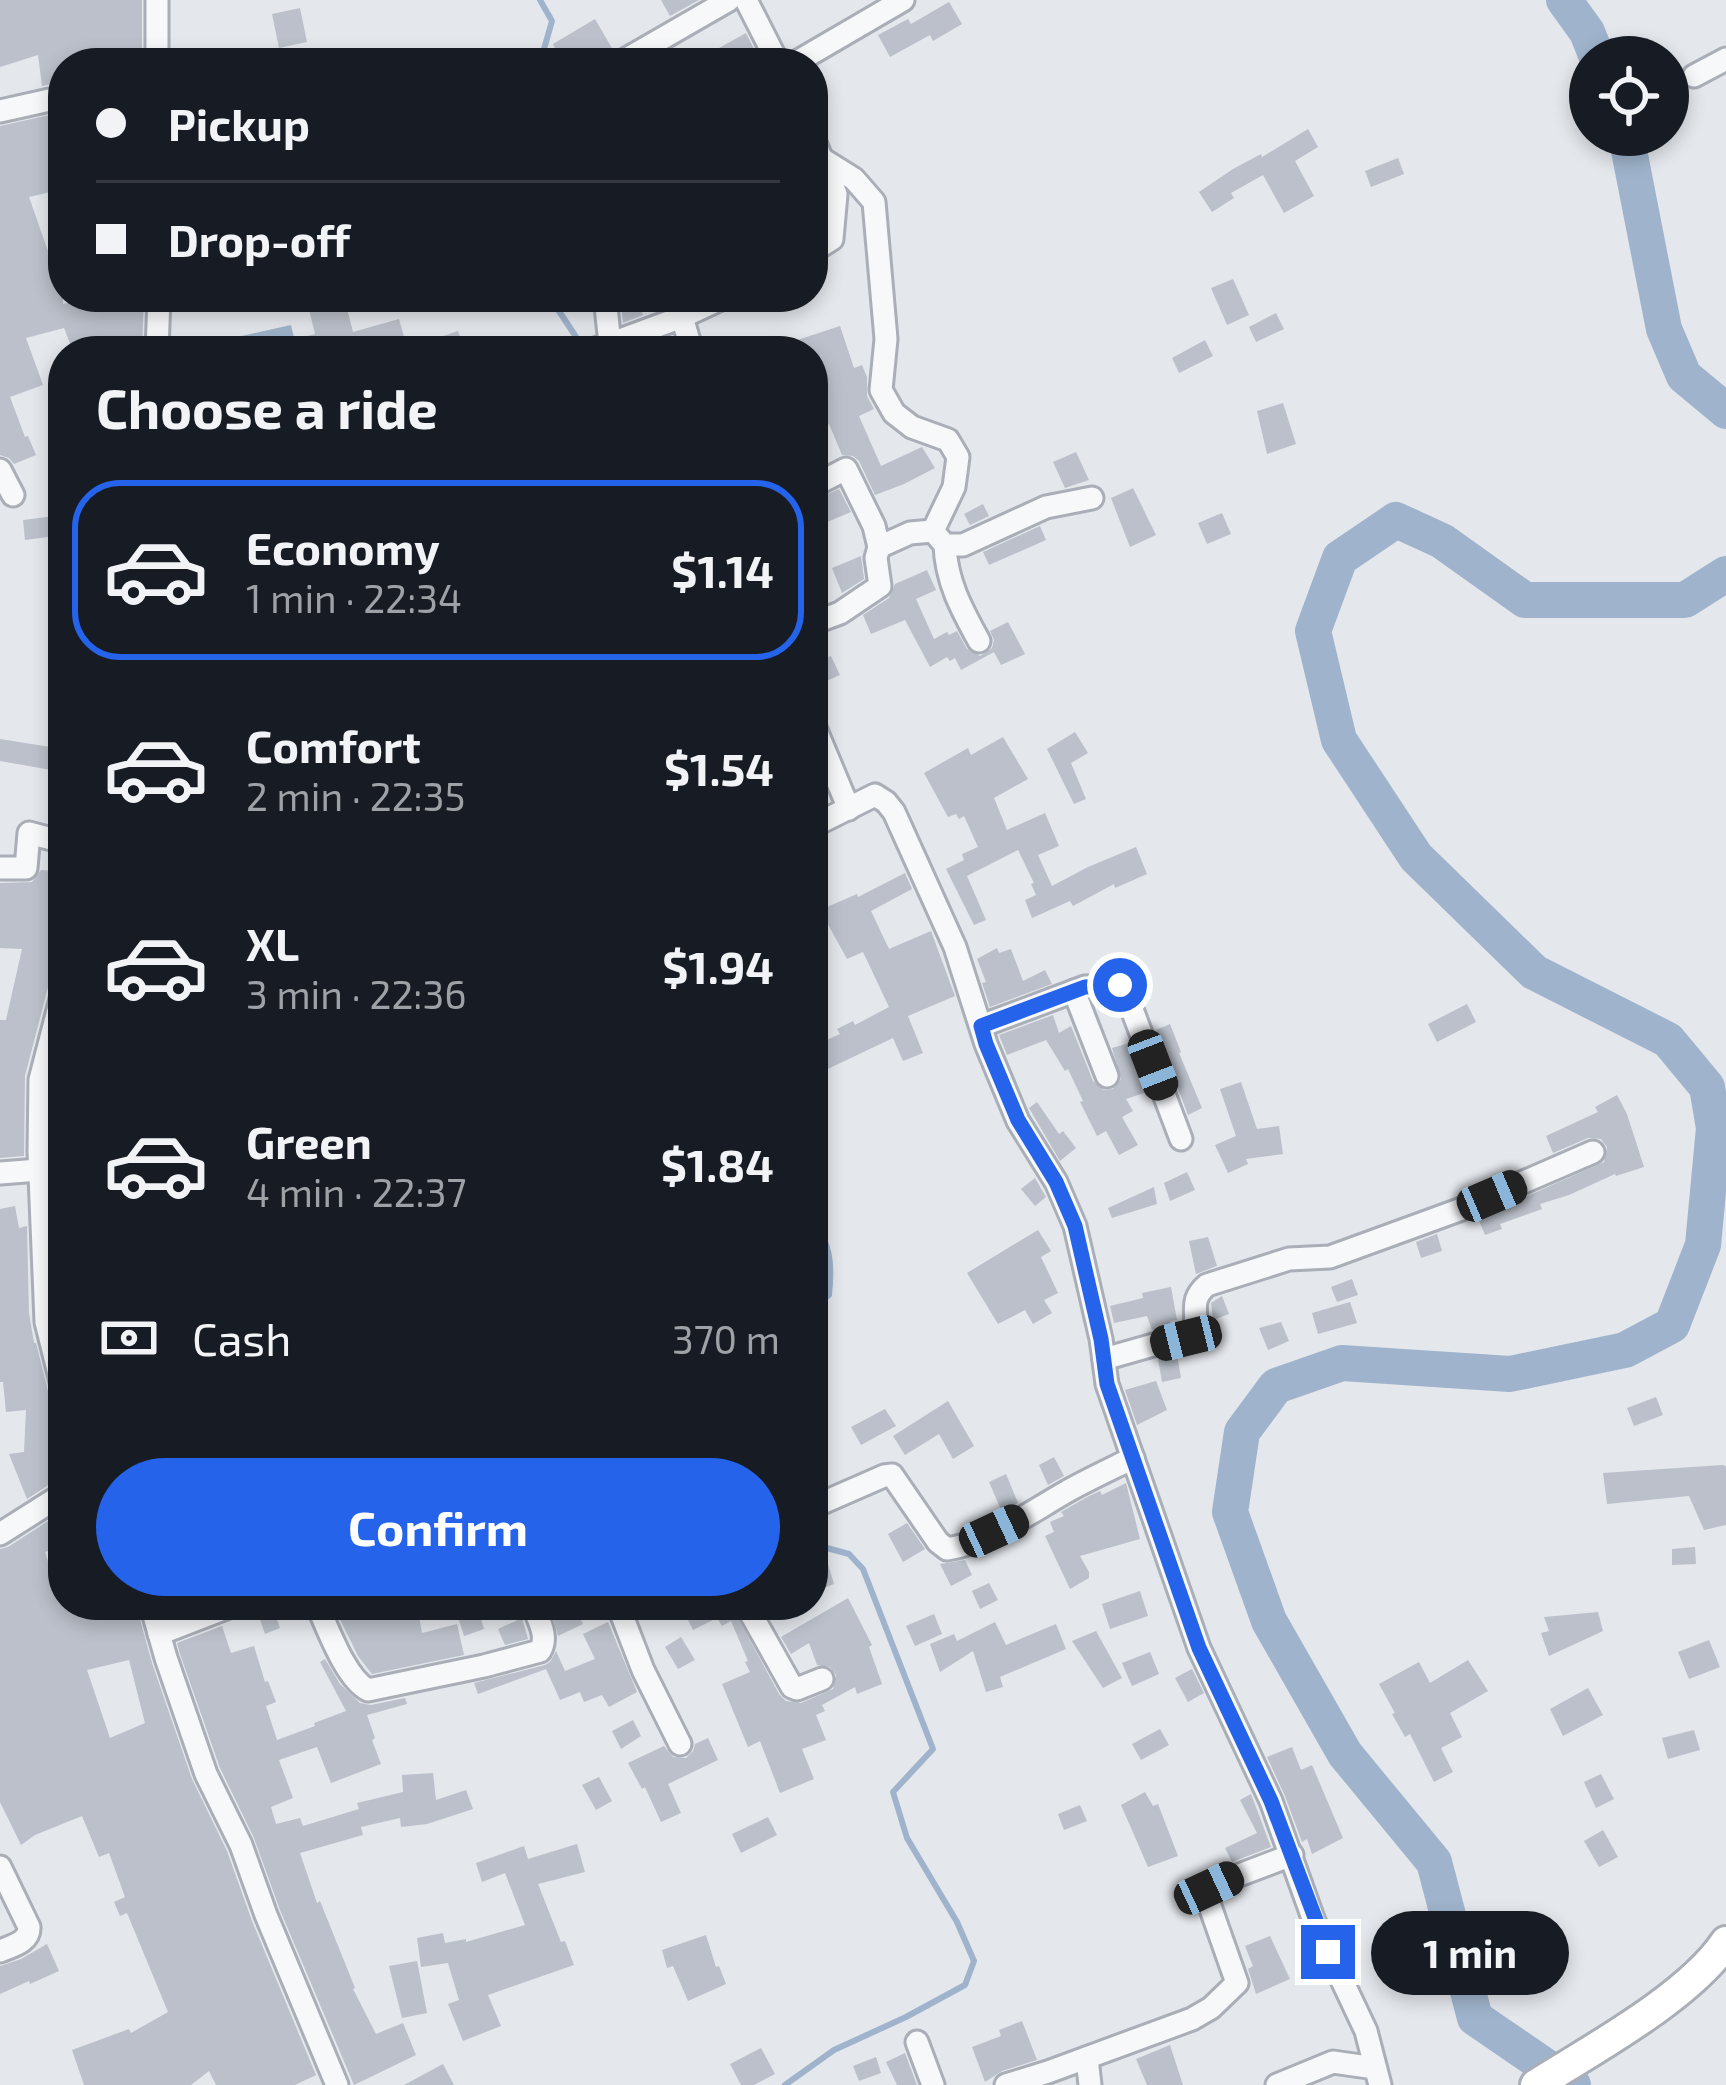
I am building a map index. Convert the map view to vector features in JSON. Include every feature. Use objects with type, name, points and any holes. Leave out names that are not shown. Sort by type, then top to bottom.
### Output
[{"type":"main road","points":[[1536,2085],[1643,2017],[1713,1962],[1726,1942]]},
{"type":"street","points":[[157,0],[157,48]]},
{"type":"street","points":[[646,48],[729,0]]},
{"type":"street","points":[[746,0],[770,48]]},
{"type":"street","points":[[821,48],[903,0]]},
{"type":"street","points":[[1694,76],[1726,59]]},
{"type":"street","points":[[0,111],[48,100]]},
{"type":"street","points":[[828,158],[874,202],[886,339],[881,390],[894,413],[912,427],[949,440],[958,457],[939,538],[952,586],[979,641]]},
{"type":"street","points":[[828,175],[836,194],[828,242]]},
{"type":"street","points":[[630,336],[693,312]]},
{"type":"street","points":[[682,317],[688,336]]},
{"type":"street","points":[[828,478],[846,469],[874,526],[880,586],[828,618]]},
{"type":"street","points":[[0,470],[13,495]]},
{"type":"street","points":[[879,547],[910,533],[963,545],[1046,508],[1092,498]]},
{"type":"street","points":[[828,759],[849,809]]},
{"type":"street","points":[[828,819],[874,795],[886,802],[955,947],[986,1044],[1018,1120],[1056,1182],[1075,1226],[1107,1384],[1199,1648],[1271,1801],[1314,1921],[1366,2031],[1378,2076]]},
{"type":"street","points":[[0,868],[26,868],[29,833],[48,838]]},
{"type":"street","points":[[981,1026],[1074,991],[1120,985],[1181,1139]]},
{"type":"street","points":[[1074,991],[1107,1076]]},
{"type":"street","points":[[48,1049],[40,1080],[39,1170],[48,1330]]},
{"type":"street","points":[[40,1080],[48,1080]]},
{"type":"street","points":[[1104,1359],[1192,1334],[1196,1328],[1194,1303],[1207,1285],[1289,1259],[1330,1257],[1459,1210],[1594,1152]]},
{"type":"street","points":[[0,1173],[39,1170]]},
{"type":"street","points":[[828,1500],[892,1475],[947,1549],[1028,1516],[1133,1458]]},
{"type":"street","points":[[0,1534],[48,1504]]},
{"type":"street","points":[[155,1620],[206,1774],[241,1845],[327,2082]]},
{"type":"street","points":[[159,1634],[195,1620]]},
{"type":"street","points":[[324,1620],[351,1674],[368,1690],[539,1651],[544,1634],[539,1620]]},
{"type":"street","points":[[624,1620],[680,1744]]},
{"type":"street","points":[[754,1620],[792,1687],[822,1679]]},
{"type":"street","points":[[1006,2085],[1192,2019],[1211,2008],[1237,1984],[1205,1892],[1292,1855]]},
{"type":"street","points":[[0,1867],[29,1934],[0,1951]]},
{"type":"street","points":[[917,2042],[933,2085]]},
{"type":"street","points":[[1087,2058],[1090,2085]]},
{"type":"street","points":[[1277,2085],[1333,2062],[1378,2076]]},
{"type":"water","points":[[291,325],[294,336],[242,336]]},
{"type":"building","points":[[0,0],[142,0],[142,48],[48,48],[48,85],[42,86],[38,55],[0,67]]},
{"type":"building","points":[[661,0],[699,0],[670,16]]},
{"type":"building","points":[[949,2],[962,24],[890,57],[878,35],[908,19],[911,24]]},
{"type":"building","points":[[300,8],[307,42],[279,48],[272,14]]},
{"type":"building","points":[[595,19],[612,48],[555,48],[553,44]]},
{"type":"building","points":[[746,33],[754,48],[719,48]]},
{"type":"building","points":[[48,115],[48,193],[29,197],[48,251],[48,312],[143,312],[143,336],[67,336],[64,328],[26,338],[43,385],[10,397],[36,455],[14,464],[0,455],[0,126]]},
{"type":"building","points":[[1308,129],[1318,147],[1295,161],[1314,196],[1284,213],[1263,175],[1231,193],[1234,198],[1212,212],[1199,192]]},
{"type":"building","points":[[1398,158],[1404,174],[1371,187],[1365,171]]},
{"type":"building","points":[[1233,279],[1249,315],[1227,325],[1211,288]]},
{"type":"building","points":[[310,312],[348,312],[353,332],[399,319],[404,336],[307,336],[315,334]]},
{"type":"building","points":[[622,312],[642,312],[643,315],[623,323]]},
{"type":"building","points":[[1276,313],[1284,329],[1256,342],[1249,327]]},
{"type":"building","points":[[840,326],[854,368],[862,365],[874,409],[859,416],[881,466],[922,447],[935,468],[875,495],[859,461],[842,455],[828,424],[828,336],[810,336]]},
{"type":"building","points":[[1205,340],[1213,356],[1179,373],[1172,358]]},
{"type":"building","points":[[1283,403],[1296,444],[1267,454],[1257,411]]},
{"type":"building","points":[[1076,452],[1089,480],[1065,488],[1053,462]]},
{"type":"building","points":[[1133,488],[1156,535],[1130,547],[1111,498]]},
{"type":"building","points":[[839,489],[851,512],[828,522],[828,494]]},
{"type":"building","points":[[983,504],[989,516],[970,525],[964,514]]},
{"type":"building","points":[[1222,513],[1231,534],[1207,544],[1198,523]]},
{"type":"building","points":[[48,517],[48,537],[25,540],[23,520]]},
{"type":"building","points":[[1040,526],[1046,540],[989,565],[983,552]]},
{"type":"building","points":[[861,556],[864,579],[842,593],[832,568]]},
{"type":"building","points":[[927,570],[936,590],[916,599],[934,639],[957,631],[967,649],[980,656],[992,648],[990,631],[1008,622],[1025,654],[1001,665],[994,652],[961,670],[955,658],[947,657],[930,667],[905,620],[871,634],[863,615],[889,598],[895,584]]},
{"type":"building","points":[[831,656],[840,675],[828,680],[828,657]]},
{"type":"building","points":[[1075,732],[1088,753],[1071,763],[1086,799],[1074,804],[1047,749]]},
{"type":"building","points":[[1003,737],[1028,779],[994,798],[1007,830],[1045,813],[1059,846],[1038,855],[1052,886],[1136,847],[1147,874],[1032,918],[1025,900],[1036,895],[1034,883],[1018,850],[967,876],[986,920],[974,925],[946,869],[978,847],[964,816],[948,817],[924,773],[968,748],[971,755]]},
{"type":"building","points":[[0,739],[48,747],[48,769],[0,761]]},
{"type":"building","points":[[41,870],[48,871],[48,987],[25,1076],[24,1156],[0,1158],[0,1020],[6,1020],[22,949],[0,948],[0,883],[32,882]]},
{"type":"building","points":[[905,873],[912,889],[871,911],[889,949],[931,931],[955,996],[908,1016],[923,1053],[903,1061],[893,1038],[828,1069],[828,1039],[840,1034],[837,1029],[889,1007],[863,952],[847,959],[828,925],[828,907]]},
{"type":"building","points":[[997,948],[999,953],[1011,949],[1023,981],[1045,970],[1052,984],[990,1007],[977,959]]},
{"type":"building","points":[[1467,1004],[1476,1022],[1437,1042],[1428,1024]]},
{"type":"building","points":[[1053,1015],[1059,1033],[1071,1026],[1093,1081],[1104,1090],[1113,1089],[1121,1079],[1112,1048],[1129,1043],[1147,1092],[1126,1099],[1133,1111],[1122,1117],[1138,1145],[1119,1155],[1106,1131],[1097,1136],[1068,1069],[1046,1040],[1007,1055],[999,1035]]},
{"type":"building","points":[[1170,1024],[1202,1108],[1188,1115],[1156,1030]]},
{"type":"building","points":[[1241,1082],[1257,1129],[1279,1126],[1283,1154],[1246,1159],[1248,1164],[1228,1173],[1215,1145],[1236,1136],[1220,1089]]},
{"type":"building","points":[[1617,1095],[1644,1167],[1540,1204],[1542,1209],[1500,1224],[1502,1229],[1485,1235],[1478,1218],[1604,1162],[1607,1147],[1601,1139],[1588,1138],[1553,1153],[1546,1136],[1598,1112],[1595,1107]]},
{"type":"building","points":[[1037,1102],[1059,1134],[1063,1131],[1076,1148],[1060,1161],[1029,1108]]},
{"type":"building","points":[[1187,1172],[1195,1190],[1170,1201],[1164,1183]]},
{"type":"building","points":[[1035,1178],[1046,1197],[1035,1206],[1021,1189]]},
{"type":"building","points":[[1154,1187],[1157,1204],[1112,1218],[1108,1208]]},
{"type":"building","points":[[15,1206],[19,1228],[27,1226],[29,1313],[48,1391],[48,1485],[27,1499],[9,1454],[24,1452],[26,1410],[6,1412],[0,1382],[0,1209]]},
{"type":"building","points":[[1038,1230],[1051,1251],[1041,1257],[1058,1293],[1044,1300],[1052,1313],[1033,1324],[1025,1310],[998,1324],[967,1273]]},
{"type":"building","points":[[1437,1234],[1442,1251],[1421,1258],[1416,1242]]},
{"type":"building","points":[[1208,1237],[1217,1266],[1196,1274],[1189,1241]]},
{"type":"building","points":[[1352,1279],[1358,1295],[1337,1302],[1331,1287]]},
{"type":"building","points":[[1171,1287],[1177,1320],[1171,1324],[1152,1330],[1147,1316],[1114,1323],[1110,1306]]},
{"type":"building","points":[[1222,1296],[1229,1314],[1213,1320],[1211,1303]]},
{"type":"building","points":[[1350,1302],[1357,1323],[1318,1334],[1312,1313]]},
{"type":"building","points":[[1281,1322],[1289,1341],[1268,1350],[1259,1328]]},
{"type":"building","points":[[1177,1354],[1181,1378],[1162,1382],[1158,1359]]},
{"type":"building","points":[[1156,1381],[1167,1410],[1137,1425],[1125,1390]]},
{"type":"building","points":[[1656,1397],[1663,1415],[1634,1426],[1627,1408]]},
{"type":"building","points":[[948,1401],[974,1446],[953,1459],[939,1434],[905,1455],[893,1436]]},
{"type":"building","points":[[885,1409],[896,1426],[861,1445],[851,1427]]},
{"type":"building","points":[[1054,1457],[1064,1476],[1048,1485],[1039,1465]]},
{"type":"building","points":[[1726,1466],[1726,1525],[1704,1530],[1689,1496],[1607,1504],[1603,1473]]},
{"type":"building","points":[[1006,1474],[1018,1503],[1002,1512],[989,1482]]},
{"type":"building","points":[[1126,1483],[1140,1539],[1080,1556],[1089,1578],[1070,1589],[1045,1536],[1054,1532],[1050,1522],[1089,1496]]},
{"type":"building","points":[[48,1521],[48,1620],[140,1620],[192,1779],[227,1851],[316,2075],[295,2085],[216,2085],[209,2071],[191,2085],[84,2085],[72,2050],[129,2029],[131,2033],[168,2012],[127,1913],[120,1916],[114,1902],[125,1897],[109,1853],[99,1857],[82,1816],[21,1845],[0,1802],[0,1549]],"holes":[[[129,1660],[145,1723],[110,1738],[87,1670]]]},
{"type":"building","points":[[907,1523],[925,1549],[903,1562],[888,1534]]},
{"type":"building","points":[[1695,1547],[1696,1564],[1672,1565],[1672,1549]]},
{"type":"building","points":[[965,1560],[972,1575],[951,1586],[940,1564]]},
{"type":"building","points":[[989,1583],[998,1600],[980,1609],[972,1591]]},
{"type":"building","points":[[1140,1591],[1148,1616],[1110,1629],[1102,1604]]},
{"type":"building","points":[[848,1598],[872,1645],[882,1684],[857,1694],[855,1687],[822,1705],[825,1711],[816,1715],[826,1740],[802,1749],[814,1779],[780,1793],[760,1741],[748,1747],[722,1684],[750,1672],[731,1621],[722,1626],[718,1620],[739,1620],[779,1694],[786,1701],[801,1703],[833,1689],[836,1675],[830,1667],[817,1665],[809,1643],[791,1654],[781,1637],[810,1620],[828,1620],[828,1610]]},
{"type":"building","points":[[1598,1612],[1603,1631],[1549,1656],[1541,1633],[1549,1631],[1544,1617]]},
{"type":"building","points":[[934,1614],[942,1634],[915,1646],[906,1626]]},
{"type":"building","points":[[260,1620],[277,1620],[280,1628],[265,1634]]},
{"type":"building","points":[[340,1620],[420,1620],[422,1633],[457,1624],[464,1655],[372,1674]]},
{"type":"building","points":[[459,1620],[481,1620],[484,1629],[464,1636]]},
{"type":"building","points":[[523,1620],[528,1639],[505,1645],[498,1629]]},
{"type":"building","points":[[554,1620],[581,1620],[583,1624],[558,1636]]},
{"type":"building","points":[[688,1620],[713,1620],[693,1630]]},
{"type":"building","points":[[608,1622],[637,1692],[609,1707],[602,1695],[584,1702],[580,1692],[560,1700],[546,1669],[478,1694],[474,1683],[545,1665],[556,1651],[565,1671],[595,1659],[583,1634]]},
{"type":"building","points":[[995,1622],[1006,1645],[1056,1624],[1066,1649],[1000,1677],[1003,1687],[986,1692],[973,1651],[940,1672],[930,1644],[954,1634],[957,1641]]},
{"type":"building","points":[[222,1626],[231,1653],[254,1646],[276,1702],[266,1706],[277,1740],[346,1711],[320,1662],[325,1659],[340,1684],[360,1703],[405,1698],[407,1704],[367,1715],[381,1764],[331,1783],[317,1747],[279,1760],[293,1798],[271,1807],[276,1824],[300,1818],[303,1826],[359,1809],[357,1803],[403,1792],[402,1775],[433,1773],[436,1800],[466,1790],[473,1809],[427,1824],[401,1827],[400,1818],[361,1827],[363,1835],[300,1853],[353,1989],[376,2034],[403,2023],[416,2055],[354,2085],[254,1838],[220,1768],[180,1654],[177,1643]]},
{"type":"building","points":[[1096,1631],[1122,1678],[1103,1688],[1072,1641]]},
{"type":"building","points":[[681,1637],[695,1660],[678,1669],[665,1647]]},
{"type":"building","points":[[1709,1640],[1720,1667],[1689,1679],[1678,1652]]},
{"type":"building","points":[[1150,1652],[1159,1674],[1132,1686],[1122,1663]]},
{"type":"building","points":[[1468,1660],[1488,1691],[1450,1713],[1462,1737],[1441,1748],[1453,1772],[1434,1782],[1379,1684],[1419,1662],[1430,1683]]},
{"type":"building","points":[[1192,1669],[1204,1693],[1188,1702],[1175,1678]]},
{"type":"building","points":[[1588,1688],[1603,1715],[1563,1736],[1550,1709]]},
{"type":"building","points":[[633,1720],[641,1736],[621,1749],[612,1731]]},
{"type":"building","points":[[1160,1729],[1169,1745],[1141,1760],[1132,1744]]},
{"type":"building","points":[[1694,1730],[1700,1750],[1668,1759],[1662,1738]]},
{"type":"building","points":[[708,1738],[718,1760],[668,1784],[681,1813],[661,1822],[628,1763],[664,1746],[673,1757],[686,1758],[695,1744]]},
{"type":"building","points":[[1292,1747],[1301,1770],[1312,1765],[1343,1838],[1312,1854],[1307,1839],[1302,1842],[1267,1757]]},
{"type":"building","points":[[1601,1774],[1614,1799],[1596,1808],[1584,1782]]},
{"type":"building","points":[[599,1777],[612,1801],[596,1810],[582,1785]]},
{"type":"building","points":[[1145,1792],[1153,1806],[1158,1804],[1178,1856],[1148,1867],[1121,1805]]},
{"type":"building","points":[[1251,1794],[1271,1847],[1232,1862],[1225,1848],[1257,1833],[1240,1800]]},
{"type":"building","points":[[1080,1805],[1087,1821],[1064,1830],[1058,1814]]},
{"type":"building","points":[[768,1817],[777,1835],[741,1853],[732,1834]]},
{"type":"building","points":[[1603,1830],[1618,1857],[1599,1867],[1584,1841]]},
{"type":"building","points":[[577,1844],[585,1872],[538,1884],[574,1965],[488,1995],[501,2026],[463,2041],[448,2004],[459,2000],[448,1963],[421,1967],[417,1938],[443,1933],[445,1943],[466,1942],[525,1925],[505,1873],[482,1882],[476,1863],[524,1846],[528,1859]]},
{"type":"building","points":[[706,1935],[726,1984],[688,2001],[673,1966],[667,1968],[662,1950]]},
{"type":"building","points":[[1270,1936],[1290,1979],[1256,1994],[1245,1946]]},
{"type":"building","points":[[47,1944],[59,1971],[0,1994],[0,1966]]},
{"type":"building","points":[[417,1961],[427,2013],[402,2018],[389,1966]]},
{"type":"building","points":[[1022,2021],[1037,2060],[985,2082],[972,2047],[1001,2036],[999,2030]]},
{"type":"building","points":[[1170,2045],[1183,2085],[1147,2085],[1136,2059]]},
{"type":"building","points":[[761,2048],[775,2074],[754,2085],[741,2085],[730,2064]]},
{"type":"building","points":[[905,2053],[917,2085],[897,2085],[886,2062]]},
{"type":"building","points":[[876,2057],[881,2073],[859,2081],[853,2066]]},
{"type":"building","points":[[443,2064],[454,2085],[404,2085]]},
{"type":"waterway","points":[[540,0],[552,21],[544,48]]},
{"type":"waterway","points":[[1564,0],[1589,36]]},
{"type":"waterway","points":[[1630,156],[1664,329],[1684,376],[1726,411]]},
{"type":"waterway","points":[[560,312],[575,336]]},
{"type":"waterway","points":[[1573,2085],[1475,2018],[1434,1862],[1345,1754],[1269,1621],[1230,1512],[1242,1432],[1276,1386],[1342,1363],[1510,1374],[1625,1350],[1672,1325],[1703,1245],[1714,1128],[1707,1087],[1668,1040],[1534,972],[1416,857],[1339,740],[1313,631],[1340,558],[1396,520],[1442,541],[1525,600],[1685,600],[1726,574]]},
{"type":"waterway","points":[[828,1254],[828,1296]]},
{"type":"waterway","points":[[785,2085],[834,2050],[965,1985],[974,1961],[957,1922],[907,1838],[893,1792],[933,1749],[863,1569],[849,1554],[828,1548]]},
{"type":"route","points":[[1120,985],[1085,987],[981,1026],[1018,1120],[1056,1182],[1075,1226],[1107,1384],[1199,1648],[1271,1801],[1328,1952]]}]
